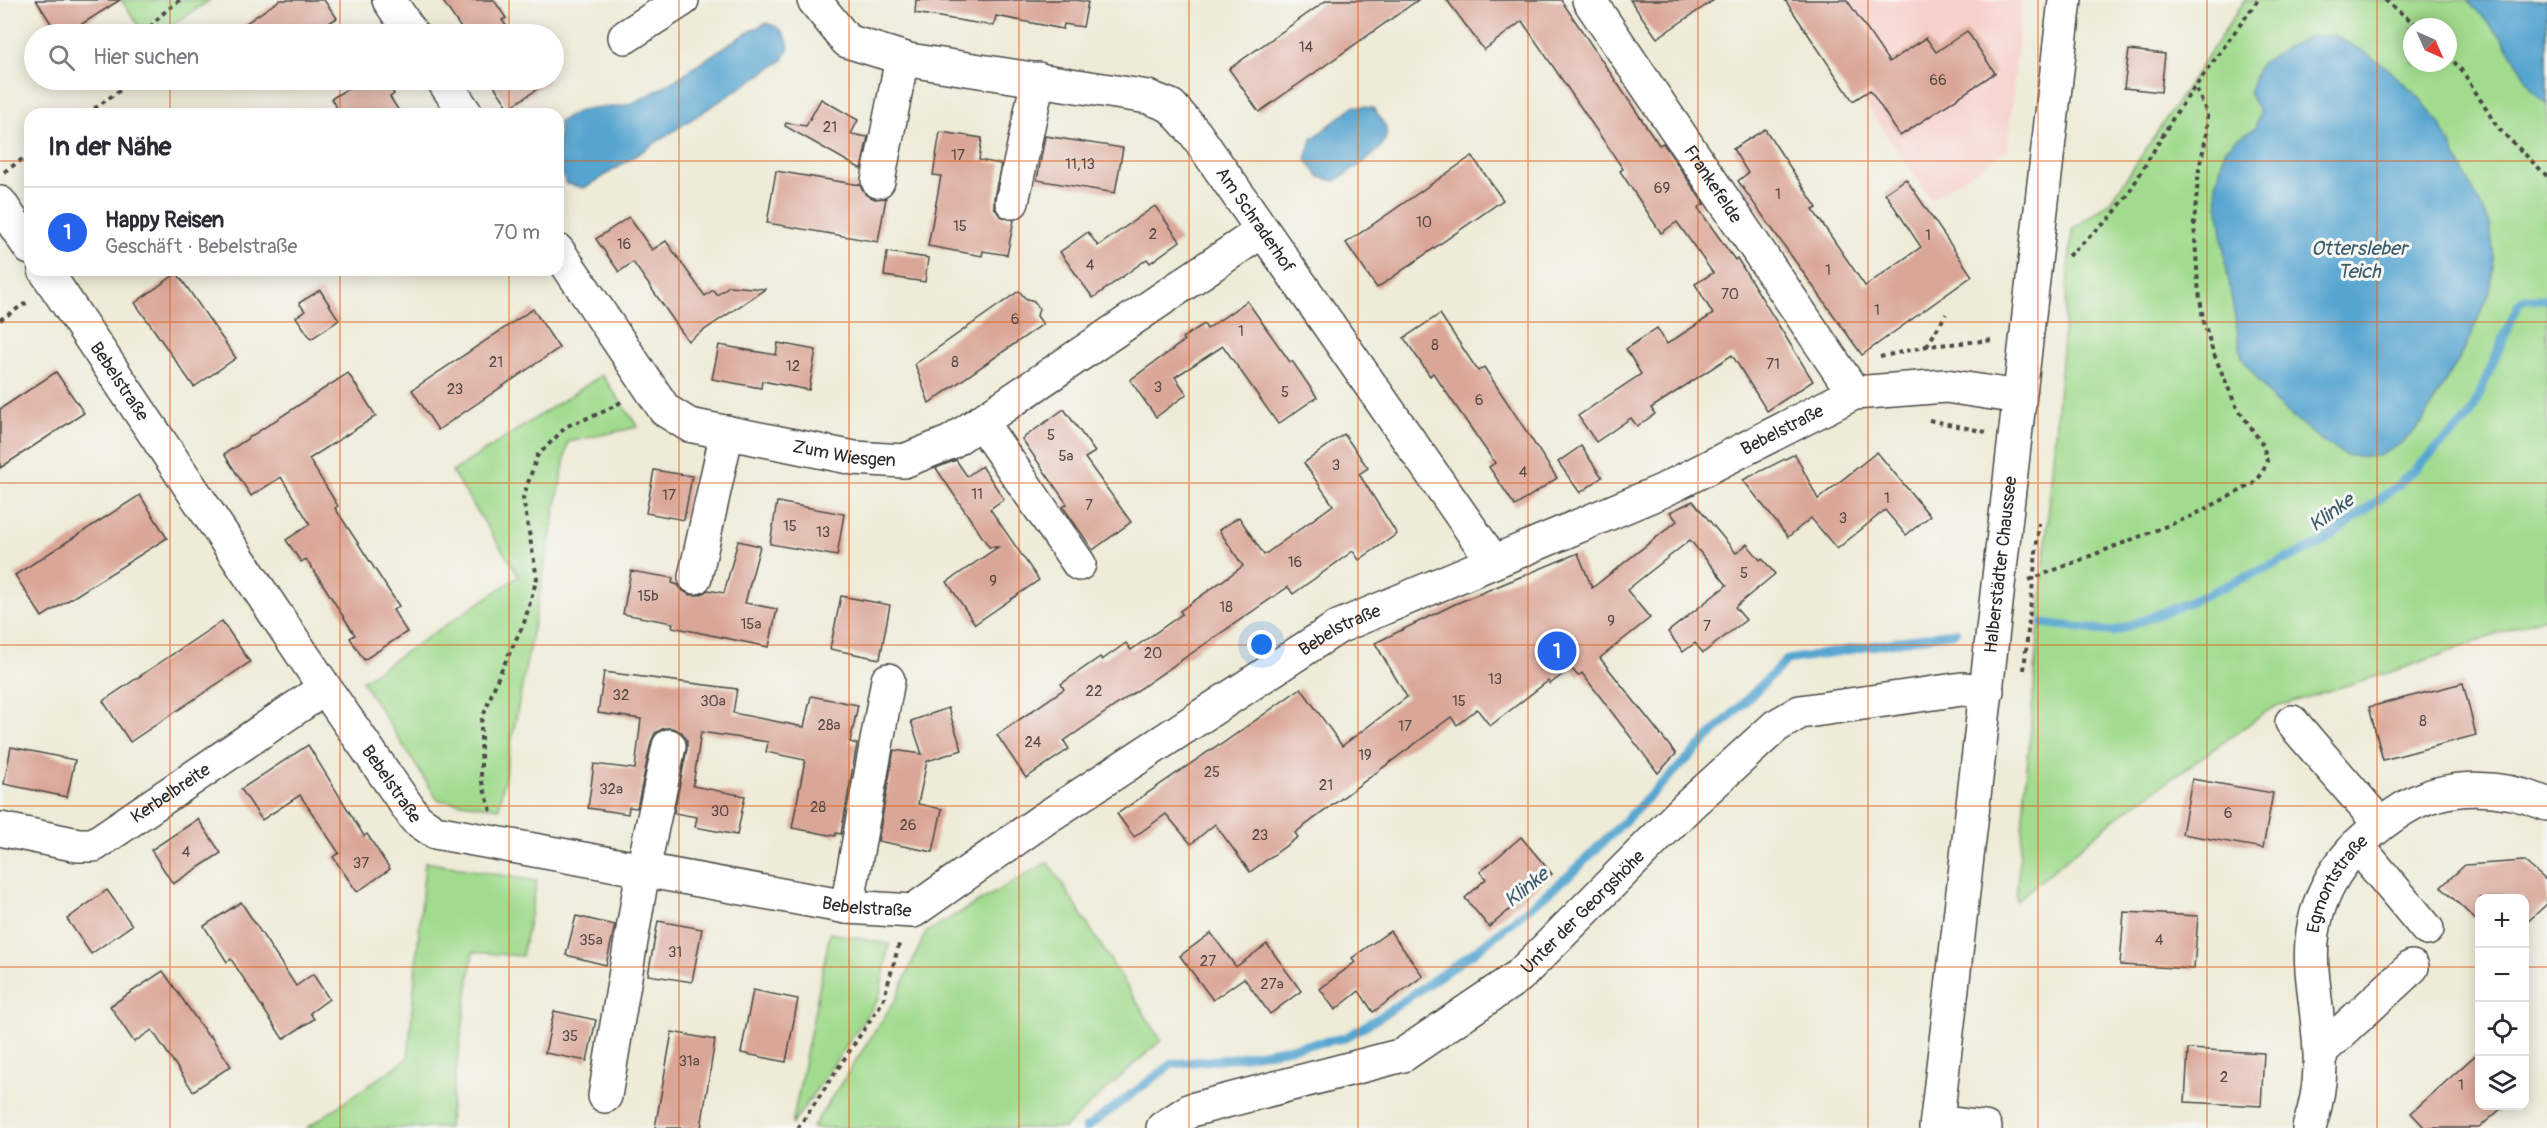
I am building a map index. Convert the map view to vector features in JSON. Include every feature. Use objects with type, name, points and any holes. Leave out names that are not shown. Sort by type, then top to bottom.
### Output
[{"type":"street","points":[[389,0],[405,24]]},
{"type":"street","points":[[625,37],[682,0]]},
{"type":"street","name":"Am Schraderhof","points":[[814,0],[847,41],[902,58],[1148,97],[1171,106],[1195,133],[1493,561]]},
{"type":"street","name":"Frankefelde","points":[[1589,0],[1845,381]]},
{"type":"street","name":"Halberstädter Chaussee","points":[[1937,1125],[2065,0]]},
{"type":"street","points":[[879,181],[902,58]]},
{"type":"street","points":[[1012,202],[1038,79]]},
{"type":"street","points":[[450,90],[462,108]]},
{"type":"street","points":[[0,203],[24,239]]},
{"type":"street","name":"Zum Wiesgen","points":[[564,260],[665,410],[689,425],[854,458],[904,460],[951,442],[1262,231]]},
{"type":"street","name":"Bebelstraße","points":[[49,276],[325,688],[416,819],[435,832],[847,907],[913,911],[1044,819],[1338,627],[1662,490],[1845,381]]},
{"type":"street","points":[[1845,381],[1946,386],[2019,397]]},
{"type":"street","points":[[981,422],[1079,564]]},
{"type":"street","points":[[695,577],[727,432]]},
{"type":"street","name":"Unter der Georgshöhe","points":[[1163,1128],[1191,1110],[1403,1055],[1519,976],[1688,806],[1776,726],[1800,712],[1962,689],[1988,675]]},
{"type":"street","points":[[847,907],[888,680]]},
{"type":"street","name":"Kerbelbreite","points":[[0,829],[78,845],[94,845],[325,688]]},
{"type":"street","points":[[2292,722],[2368,835],[2427,929]]},
{"type":"street","points":[[605,1096],[644,870],[669,746]]},
{"type":"street","name":"Egmontstraße","points":[[2309,1128],[2319,1087],[2322,1050],[2312,968],[2317,908],[2341,863],[2368,835],[2412,803],[2440,793],[2473,789],[2503,790],[2547,804]]},
{"type":"street","points":[[2322,1050],[2412,967]]},
{"type":"street","points":[[1937,1125],[1985,1128]]},
{"type":"path","points":[[155,24],[180,0]]},
{"type":"path","points":[[2062,260],[2092,236],[2127,196],[2176,113],[2258,0]]},
{"type":"path","points":[[2385,0],[2408,18]]},
{"type":"path","points":[[2457,65],[2498,128],[2547,176]]},
{"type":"path","points":[[1998,601],[2192,516],[2253,484],[2262,474],[2267,461],[2263,445],[2236,406],[2213,352],[2203,319],[2194,223],[2199,169],[2207,133],[2207,113],[2195,86]]},
{"type":"path","points":[[95,108],[120,90]]},
{"type":"path","points":[[0,175],[24,158]]},
{"type":"path","points":[[1927,346],[1946,314]]},
{"type":"path","points":[[1845,381],[1927,346],[2004,339]]},
{"type":"path","points":[[502,844],[481,779],[481,722],[499,675],[524,623],[537,578],[523,498],[537,456],[567,426],[601,413],[649,386]]},
{"type":"path","points":[[2024,670],[2032,607]]},
{"type":"path","points":[[798,1128],[883,1001],[898,946],[913,911]]},
{"type":"shaded area","points":[[1794,0],[2022,0],[2007,151],[1931,199]]},
{"type":"green space","points":[[121,0],[210,0],[174,24],[138,24]]},
{"type":"green space","points":[[2245,0],[2547,0],[2547,616],[2410,666],[2272,708],[2117,817],[2016,901],[2072,230],[2112,200]]},
{"type":"green space","points":[[602,375],[638,427],[568,442],[499,808],[438,800],[362,681],[519,576],[452,472]]},
{"type":"green space","points":[[425,862],[537,881],[522,956],[473,952],[448,1128],[307,1128],[408,1058]]},
{"type":"green space","points":[[1048,862],[1161,1040],[1064,1128],[812,1128],[896,999],[926,932]]},
{"type":"green space","points":[[830,933],[889,944],[879,998],[792,1125]]},
{"type":"water","points":[[2467,0],[2547,0],[2547,105],[2532,89],[2503,39]]},
{"type":"water","points":[[766,23],[779,28],[786,37],[789,47],[783,60],[584,188],[567,184],[564,179],[564,119],[583,110],[617,107],[632,103],[667,85]]},
{"type":"water","name":"Ottersleber Teich","points":[[2333,35],[2386,67],[2418,96],[2440,124],[2490,224],[2494,257],[2490,292],[2465,348],[2421,424],[2402,443],[2378,456],[2346,456],[2318,438],[2273,400],[2242,358],[2226,266],[2216,186],[2225,150],[2238,138],[2255,128],[2260,113],[2249,93],[2260,64],[2289,46],[2312,36]]},
{"type":"water","points":[[1354,106],[1373,108],[1386,129],[1386,137],[1368,159],[1335,181],[1319,177],[1306,160],[1312,139]]},
{"type":"building","points":[[36,0],[120,0],[82,24],[52,24]]},
{"type":"building","points":[[280,0],[324,0],[337,18],[328,24],[245,24]]},
{"type":"building","points":[[442,0],[494,0],[506,18],[502,20],[505,24],[458,24]]},
{"type":"building","points":[[916,0],[1076,0],[1088,2],[1083,27],[1064,24],[1063,29],[996,16],[994,26],[915,13]]},
{"type":"building","points":[[1327,0],[1418,0],[1259,112],[1229,69]]},
{"type":"building","points":[[1447,0],[1561,0],[1659,145],[1663,143],[1704,204],[1698,208],[1735,260],[1737,258],[1813,381],[1767,411],[1732,355],[1651,408],[1655,414],[1637,426],[1631,418],[1596,442],[1578,416],[1641,374],[1626,349],[1657,328],[1667,344],[1713,314],[1695,284],[1713,273],[1677,222],[1661,233],[1620,171],[1623,169],[1522,21],[1484,50]]},
{"type":"building","points":[[1630,0],[1714,0],[1657,38]]},
{"type":"building","points":[[1785,0],[1847,0],[1889,62],[1926,38],[1936,52],[1967,31],[1995,73],[1900,136],[1870,90],[1853,101]]},
{"type":"building","points":[[2129,50],[2165,54],[2161,92],[2124,88]]},
{"type":"building","points":[[345,90],[391,90],[394,94],[390,97],[397,108],[337,108],[331,99]]},
{"type":"building","points":[[497,90],[536,90],[509,108]]},
{"type":"building","points":[[821,99],[858,120],[851,134],[868,137],[861,169],[785,126],[786,123],[806,126]]},
{"type":"building","points":[[1765,129],[1817,208],[1813,210],[1865,286],[1921,247],[1885,193],[1906,179],[1972,276],[1862,355],[1738,181],[1748,173],[1733,149]]},
{"type":"building","points":[[940,132],[982,138],[979,160],[1001,164],[994,207],[1000,216],[1014,220],[1007,255],[983,251],[982,256],[928,246],[941,176],[933,175]]},
{"type":"building","points":[[1045,136],[1123,148],[1115,193],[1037,180]]},
{"type":"building","points":[[1472,156],[1503,200],[1377,288],[1346,243]]},
{"type":"building","points":[[776,171],[860,185],[866,195],[875,199],[886,198],[878,242],[767,223]]},
{"type":"building","points":[[1155,206],[1180,241],[1150,263],[1147,259],[1093,298],[1060,252],[1088,232],[1098,246]]},
{"type":"building","points":[[629,217],[652,250],[666,241],[705,296],[713,290],[717,295],[729,286],[765,289],[688,341],[633,262],[619,272],[596,239]]},
{"type":"building","points":[[887,252],[928,258],[925,282],[884,276]]},
{"type":"building","points":[[173,276],[179,276],[236,358],[194,387],[135,303]]},
{"type":"building","points":[[320,290],[339,320],[311,339],[296,317],[305,311],[299,303]]},
{"type":"building","points":[[1019,291],[1025,298],[1034,301],[1039,308],[1037,316],[1043,324],[929,403],[915,364]]},
{"type":"building","points":[[1247,301],[1317,397],[1278,424],[1223,346],[1175,377],[1187,394],[1156,417],[1130,380],[1184,341],[1182,338],[1204,324],[1207,329]]},
{"type":"building","points":[[533,309],[559,348],[438,430],[412,390]]},
{"type":"building","points":[[1440,314],[1478,371],[1484,367],[1557,478],[1515,506],[1489,467],[1495,463],[1433,373],[1430,376],[1404,338]]},
{"type":"building","points":[[778,343],[816,350],[809,390],[762,381],[761,388],[712,379],[719,345],[776,355]]},
{"type":"building","points":[[56,372],[84,413],[0,468],[0,409]]},
{"type":"building","points":[[348,373],[376,416],[309,459],[338,506],[335,508],[399,606],[393,610],[407,632],[364,660],[350,638],[355,635],[324,586],[306,559],[301,562],[286,540],[310,524],[281,477],[251,496],[224,454]]},
{"type":"building","points":[[1064,409],[1095,452],[1085,458],[1131,522],[1093,550],[1063,507],[1067,504],[1022,439]]},
{"type":"building","points":[[1344,434],[1368,468],[1359,474],[1397,534],[1359,560],[1353,551],[1293,594],[1288,587],[1064,741],[1069,749],[1026,778],[997,735],[1064,689],[1061,684],[1100,657],[1102,660],[1126,643],[1131,650],[1182,614],[1180,611],[1243,566],[1219,530],[1239,517],[1264,555],[1333,505],[1304,463]]},
{"type":"building","points":[[1581,446],[1602,477],[1580,493],[1558,462]]},
{"type":"building","points":[[1877,452],[1930,516],[1906,535],[1885,510],[1837,549],[1811,518],[1788,537],[1743,480],[1795,454],[1818,499]]},
{"type":"building","points":[[956,460],[967,476],[982,466],[1004,499],[990,509],[1039,580],[975,624],[947,582],[998,547],[989,547],[936,468]]},
{"type":"building","points":[[654,470],[692,476],[684,520],[646,513]]},
{"type":"building","points":[[140,495],[167,538],[42,617],[15,575]]},
{"type":"building","points":[[1693,501],[1736,553],[1747,544],[1775,574],[1735,607],[1746,620],[1703,653],[1695,643],[1683,652],[1668,632],[1727,585],[1690,540],[1627,590],[1650,618],[1600,658],[1676,754],[1658,773],[1582,673],[1578,676],[1571,668],[1550,684],[1548,681],[1490,726],[1477,709],[1457,725],[1451,717],[1295,833],[1298,837],[1250,872],[1215,824],[1191,844],[1166,814],[1134,837],[1117,814],[1301,688],[1342,746],[1407,697],[1375,643],[1455,604],[1578,553],[1592,588],[1677,521],[1670,512]]},
{"type":"building","points":[[777,502],[844,514],[837,556],[770,544]]},
{"type":"building","points":[[738,541],[760,546],[745,603],[777,609],[769,647],[672,627],[673,623],[623,614],[631,571],[673,578],[672,583],[690,595],[700,595],[708,590],[724,593]]},
{"type":"building","points":[[841,596],[890,605],[880,659],[830,649]]},
{"type":"building","points":[[222,621],[250,662],[130,742],[103,701]]},
{"type":"building","points":[[604,672],[737,689],[733,713],[804,727],[811,696],[858,705],[850,742],[857,744],[841,834],[836,833],[835,836],[792,828],[805,760],[766,752],[768,742],[701,732],[693,786],[745,796],[737,835],[695,827],[697,817],[674,813],[687,740],[682,732],[672,728],[664,728],[655,733],[651,742],[637,808],[629,807],[628,814],[588,808],[594,764],[635,769],[641,719],[598,713]]},
{"type":"building","points":[[2463,683],[2476,735],[2383,760],[2369,707]]},
{"type":"building","points":[[948,708],[962,750],[927,761],[918,804],[942,809],[933,852],[878,841],[894,750],[922,754],[911,721]]},
{"type":"building","points":[[308,745],[364,836],[367,834],[390,869],[357,892],[333,857],[339,853],[300,795],[262,820],[241,789]]},
{"type":"building","points":[[11,747],[75,760],[67,797],[4,784]]},
{"type":"building","points":[[2192,779],[2273,793],[2263,848],[2182,834]]},
{"type":"building","points":[[198,819],[221,853],[173,884],[151,850]]},
{"type":"building","points":[[1521,837],[1552,874],[1489,927],[1465,898],[1486,879],[1480,872]]},
{"type":"building","points":[[2524,861],[2547,881],[2547,904],[2529,920],[2529,894],[2475,894],[2475,919],[2441,887],[2465,865]]},
{"type":"building","points":[[107,890],[132,925],[91,954],[67,919]]},
{"type":"building","points":[[241,902],[296,986],[313,974],[329,999],[310,1013],[314,1019],[283,1039],[231,959],[227,962],[204,926]]},
{"type":"building","points":[[2124,912],[2198,916],[2194,969],[2120,965]]},
{"type":"building","points":[[576,916],[615,925],[606,965],[566,955]]},
{"type":"building","points":[[658,921],[702,929],[692,982],[648,975]]},
{"type":"building","points":[[1390,931],[1423,976],[1373,1012],[1359,991],[1335,1010],[1320,989],[1355,962],[1352,958]]},
{"type":"building","points":[[1211,933],[1236,967],[1267,944],[1301,991],[1270,1014],[1244,978],[1213,1000],[1180,956]]},
{"type":"building","points":[[163,971],[231,1066],[193,1091],[152,1030],[134,1042],[110,1006]]},
{"type":"building","points":[[753,990],[798,999],[786,1062],[741,1053]]},
{"type":"building","points":[[554,1011],[596,1020],[587,1061],[545,1053]]},
{"type":"building","points":[[672,1032],[715,1040],[701,1128],[655,1128]]},
{"type":"building","points":[[2188,1049],[2264,1053],[2261,1106],[2185,1102]]},
{"type":"building","points":[[2475,1055],[2475,1110],[2499,1110],[2479,1128],[2425,1128],[2411,1113]]},
{"type":"waterway","name":"Klinke","points":[[2043,623],[2113,632],[2185,604],[2320,544],[2397,486],[2469,418],[2518,305],[2524,299],[2547,299]]},
{"type":"waterway","name":"Klinke","points":[[1086,1128],[1172,1064],[1228,1059],[1345,1038],[1383,1015],[1477,950],[1572,873],[1787,660],[1956,632]]},
{"type":"place","name":"Happy Reisen","points":[[1557,651]]}]
